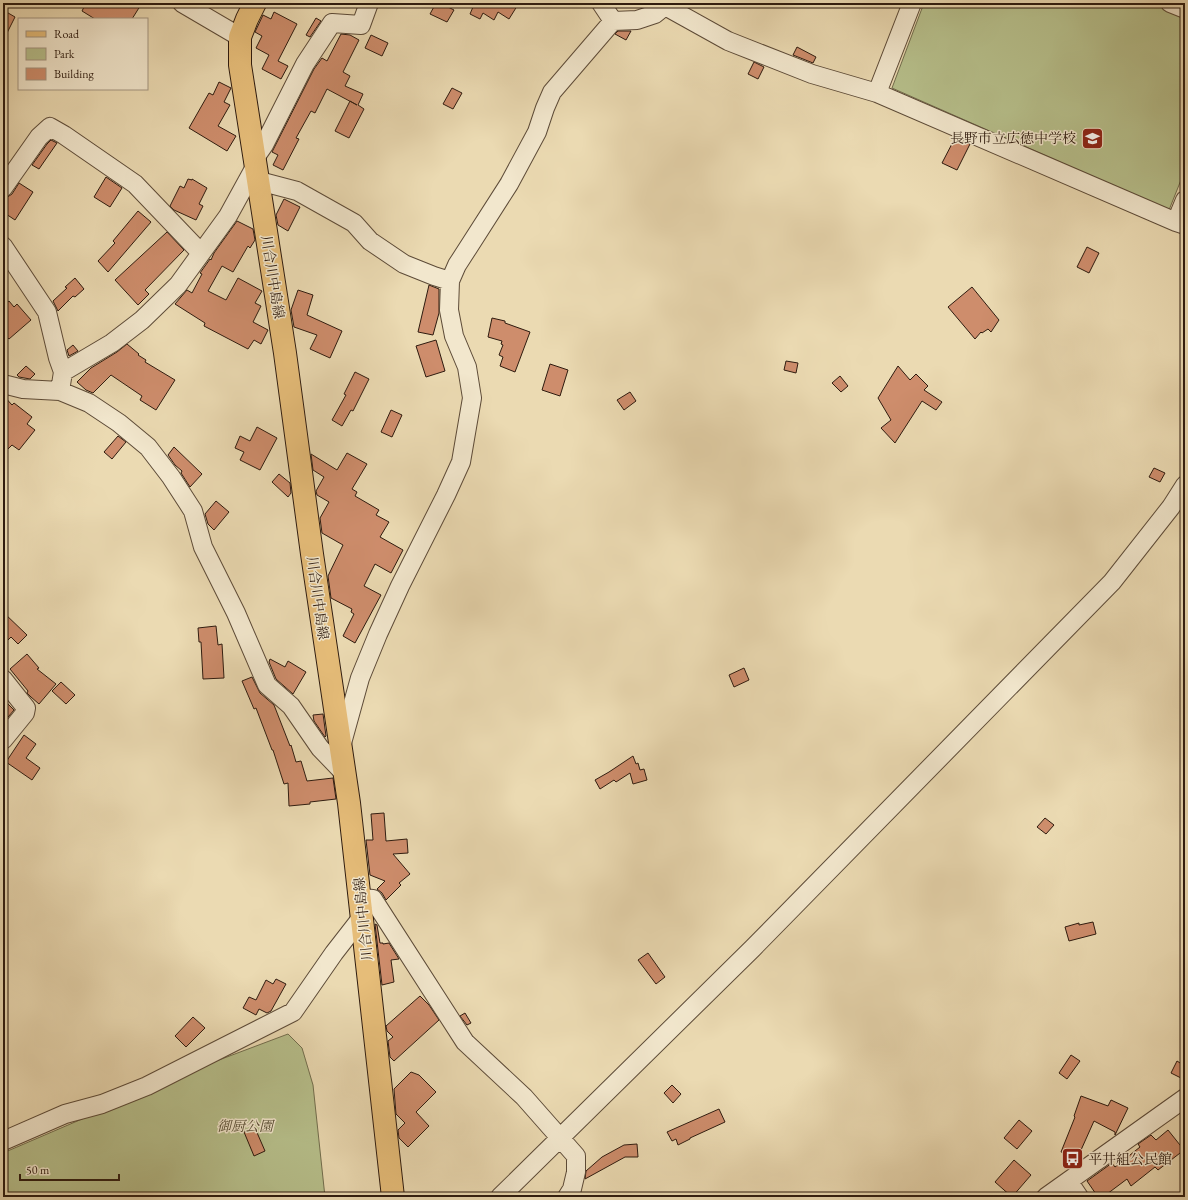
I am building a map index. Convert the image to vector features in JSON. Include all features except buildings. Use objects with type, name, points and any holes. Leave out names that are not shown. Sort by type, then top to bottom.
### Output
[{"type":"main road","name":"川合川中島線","points":[[255,3],[240,37],[240,65],[285,353],[311,546],[340,749],[345,774],[393,1197]]},
{"type":"street","points":[[182,3],[240,37]]},
{"type":"street","points":[[63,372],[112,343],[142,320],[178,285],[228,216],[257,168],[264,145],[305,64],[332,23],[360,25],[369,3]]},
{"type":"street","points":[[601,3],[613,21]]},
{"type":"street","points":[[877,94],[912,3]]},
{"type":"street","points":[[1170,3],[1185,10]]},
{"type":"street","points":[[340,749],[360,678],[378,634],[461,462],[472,398],[467,366],[454,336],[449,310],[450,281],[468,248],[509,184],[537,132],[552,92],[613,21],[637,20],[655,14],[665,4],[728,41],[812,74],[877,94],[1180,224],[1185,200]]},
{"type":"street","points":[[3,188],[39,137],[50,128],[64,135],[135,184],[201,254]]},
{"type":"street","points":[[257,168],[354,223],[370,241],[404,264],[450,281]]},
{"type":"street","points":[[3,246],[47,312],[58,358],[63,372],[60,391]]},
{"type":"street","points":[[3,384],[23,389],[60,391],[89,403],[119,423],[148,447],[172,477],[193,511],[203,547],[236,613],[267,685],[291,706],[320,748],[345,774]]},
{"type":"street","points":[[500,1197],[753,948],[1112,582],[1171,507],[1185,485]]},
{"type":"street","points":[[3,679],[26,708],[25,713],[3,740]]},
{"type":"street","points":[[3,1141],[65,1114],[102,1104],[147,1086],[293,1012],[334,953],[361,907],[373,899],[465,1042],[524,1097],[576,1156],[576,1172],[572,1189],[567,1197]]},
{"type":"street","points":[[1046,1197],[1185,1098]]},
{"type":"street","points":[[1069,1182],[1079,1197]]},
{"type":"green space","name":"長野市立広徳中学校","points":[[924,3],[1153,3],[1185,17],[1185,170],[1169,210],[892,88]]},
{"type":"green space","name":"御厨公園","points":[[288,1034],[302,1048],[313,1085],[325,1197],[3,1197],[3,1153],[154,1088],[187,1072]]},
{"type":"place","name":"長野市立広徳中学校","points":[[1092,138]]},
{"type":"place","name":"平井組公民館","points":[[1073,1159]]}]
